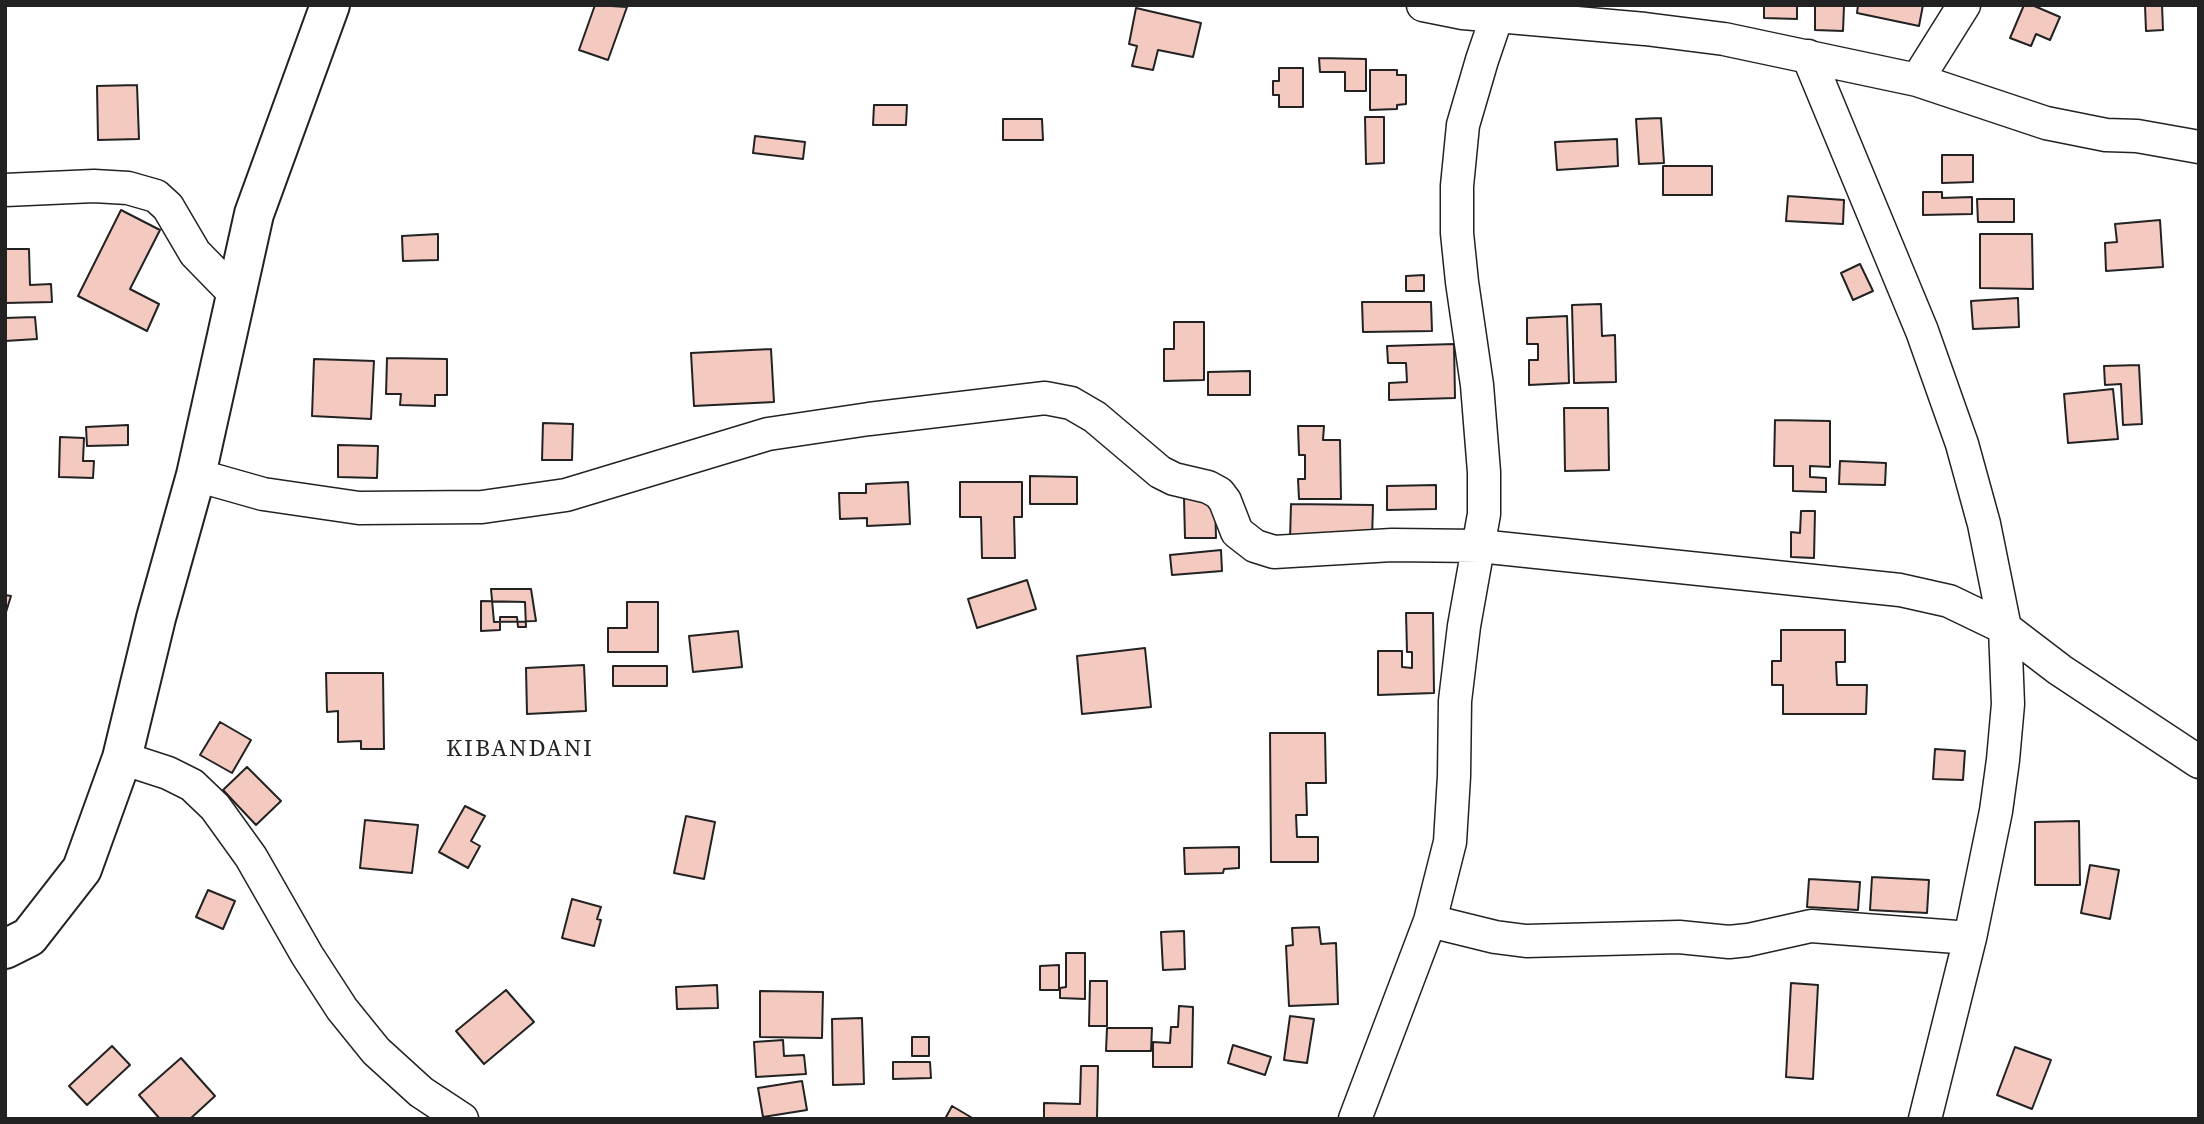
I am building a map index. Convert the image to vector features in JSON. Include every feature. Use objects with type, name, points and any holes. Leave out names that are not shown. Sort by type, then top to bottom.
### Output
[{"type":"main road","points":[[5,949],[29,937],[82,869],[122,758],[156,618],[196,475],[254,214],[330,5]]},
{"type":"street","points":[[1423,5],[1497,16],[1724,39],[1917,80],[2046,123],[2106,135],[2137,136],[2199,147]]},
{"type":"street","points":[[1917,80],[1964,5]]},
{"type":"street","points":[[1355,1119],[1430,921],[1450,842],[1457,689],[1464,626],[1484,514],[1484,472],[1477,385],[1459,258],[1457,186],[1464,125],[1497,16]]},
{"type":"street","points":[[1808,56],[1922,331],[1962,444],[1984,524],[2005,628],[2008,704],[2004,760],[1996,811],[1970,938],[1925,1119]]},
{"type":"street","points":[[5,190],[94,186],[128,188],[156,195],[168,207],[195,253],[236,295]]},
{"type":"street","points":[[196,475],[263,494],[359,508],[482,507],[566,495],[768,434],[1045,398],[1071,402],[1096,417],[1160,472],[1174,479],[1208,486],[1219,493],[1237,532],[1255,546],[1274,552],[1392,545],[1479,546],[1900,590],[1949,601],[2005,628],[2060,670],[2199,762]]},
{"type":"street","points":[[2008,704],[2023,683],[2044,673],[2060,670]]},
{"type":"street","points":[[122,758],[168,773],[192,785],[215,807],[251,857],[307,956],[342,1009],[376,1051],[421,1092],[462,1119]]},
{"type":"street","points":[[1430,921],[1525,942],[1641,937],[1679,937],[1729,942],[1811,926],[1970,938]]},
{"type":"building","points":[[595,5],[627,7],[608,60],[579,50]]},
{"type":"building","points":[[1764,5],[1797,5],[1797,19],[1764,18]]},
{"type":"building","points":[[1815,5],[1849,5],[1844,6],[1843,31],[1815,30]]},
{"type":"building","points":[[1858,5],[1923,5],[1919,26],[1857,13]]},
{"type":"building","points":[[2024,5],[2032,5],[2060,17],[2050,40],[2036,34],[2031,46],[2010,38]]},
{"type":"building","points":[[2145,5],[2162,5],[2163,30],[2146,31]]},
{"type":"building","points":[[1136,8],[1201,23],[1193,57],[1158,50],[1153,70],[1132,66],[1137,46],[1129,44]]},
{"type":"building","points":[[1319,58],[1366,59],[1366,91],[1345,91],[1345,72],[1320,72]]},
{"type":"building","points":[[1279,68],[1303,68],[1303,107],[1279,107],[1279,95],[1273,95],[1273,81],[1279,81]]},
{"type":"building","points":[[1370,70],[1397,70],[1397,75],[1406,75],[1406,104],[1397,105],[1397,109],[1370,110]]},
{"type":"building","points":[[137,85],[139,139],[98,140],[97,86]]},
{"type":"building","points":[[874,105],[907,105],[906,125],[873,125]]},
{"type":"building","points":[[1365,117],[1384,117],[1384,163],[1366,164]]},
{"type":"building","points":[[1661,118],[1664,163],[1639,164],[1636,119]]},
{"type":"building","points":[[1003,119],[1042,119],[1043,140],[1003,140]]},
{"type":"building","points":[[755,136],[805,142],[803,159],[753,153]]},
{"type":"building","points":[[1617,139],[1618,166],[1557,170],[1555,142]]},
{"type":"building","points":[[1942,155],[1973,155],[1973,182],[1942,183]]},
{"type":"building","points":[[1663,166],[1712,166],[1712,195],[1663,195]]},
{"type":"building","points":[[1923,192],[1942,192],[1942,198],[1972,197],[1972,214],[1923,215]]},
{"type":"building","points":[[1788,196],[1844,200],[1843,224],[1786,221]]},
{"type":"building","points":[[1977,199],[2014,199],[2014,222],[1978,222]]},
{"type":"building","points":[[121,210],[160,230],[130,289],[159,304],[147,331],[78,296]]},
{"type":"building","points":[[2160,220],[2163,267],[2106,271],[2105,243],[2117,242],[2115,224]]},
{"type":"building","points":[[438,234],[438,260],[403,261],[402,236]]},
{"type":"building","points":[[1980,234],[2032,234],[2033,289],[1980,288]]},
{"type":"building","points":[[5,249],[29,249],[30,285],[51,284],[52,302],[5,303]]},
{"type":"building","points":[[1860,264],[1873,291],[1853,300],[1841,273]]},
{"type":"building","points":[[1424,275],[1424,291],[1406,291],[1406,276]]},
{"type":"building","points":[[2018,298],[2019,327],[1973,329],[1971,301]]},
{"type":"building","points":[[1362,302],[1431,302],[1432,331],[1363,332]]},
{"type":"building","points":[[1601,304],[1602,336],[1615,335],[1616,382],[1574,383],[1572,305]]},
{"type":"building","points":[[1567,316],[1569,383],[1529,385],[1529,360],[1538,360],[1538,344],[1527,344],[1527,318]]},
{"type":"building","points":[[35,317],[37,339],[5,341],[5,318]]},
{"type":"building","points":[[1174,322],[1204,322],[1204,380],[1164,381],[1164,349],[1174,349]]},
{"type":"building","points":[[1454,344],[1455,398],[1389,400],[1389,383],[1407,382],[1406,363],[1388,363],[1387,346]]},
{"type":"building","points":[[771,349],[774,402],[694,406],[691,353]]},
{"type":"building","points":[[387,358],[447,359],[447,395],[435,395],[435,406],[400,405],[401,394],[386,394]]},
{"type":"building","points":[[314,359],[374,361],[371,419],[312,416]]},
{"type":"building","points":[[2139,365],[2142,424],[2123,425],[2121,384],[2105,385],[2104,366]]},
{"type":"building","points":[[1250,371],[1250,395],[1208,395],[1208,372]]},
{"type":"building","points":[[2113,389],[2118,439],[2068,443],[2064,394]]},
{"type":"building","points":[[1564,408],[1608,408],[1609,470],[1565,471]]},
{"type":"building","points":[[1775,420],[1830,421],[1830,467],[1810,466],[1810,477],[1826,478],[1826,492],[1793,491],[1793,466],[1774,466]]},
{"type":"building","points":[[543,423],[573,424],[572,460],[542,460]]},
{"type":"building","points":[[128,425],[128,445],[87,446],[86,427]]},
{"type":"building","points":[[1298,426],[1324,426],[1323,440],[1340,440],[1341,499],[1299,499],[1298,479],[1305,479],[1305,455],[1299,455]]},
{"type":"building","points":[[60,437],[84,438],[83,461],[94,461],[93,478],[59,477]]},
{"type":"building","points":[[338,445],[378,446],[377,478],[338,477]]},
{"type":"building","points":[[1840,461],[1886,463],[1885,485],[1839,484]]},
{"type":"building","points":[[1030,476],[1077,477],[1077,504],[1030,504]]},
{"type":"building","points":[[908,482],[910,524],[867,526],[867,518],[840,519],[839,493],[866,493],[866,484]]},
{"type":"building","points":[[960,482],[1022,482],[1022,517],[1014,517],[1015,558],[982,558],[981,517],[960,517]]},
{"type":"building","points":[[1436,485],[1436,509],[1387,510],[1387,486]]},
{"type":"building","points":[[1184,498],[1215,498],[1216,538],[1185,538]]},
{"type":"building","points":[[1291,504],[1373,505],[1372,540],[1290,540]]},
{"type":"building","points":[[1801,511],[1815,511],[1814,558],[1791,557],[1791,532],[1800,533]]},
{"type":"building","points":[[1221,550],[1222,571],[1172,575],[1170,555]]},
{"type":"building","points":[[1027,580],[1036,609],[977,628],[968,599]]},
{"type":"building","points":[[491,589],[531,589],[536,621],[494,622]]},
{"type":"building","points":[[5,595],[11,596],[6,612],[5,612]]},
{"type":"building","points":[[481,601],[525,602],[526,627],[518,627],[517,617],[500,617],[500,630],[481,631]]},
{"type":"building","points":[[627,602],[658,602],[658,652],[608,652],[608,628],[627,628]]},
{"type":"building","points":[[1406,613],[1433,613],[1434,693],[1378,695],[1378,651],[1402,651],[1402,667],[1412,668],[1412,652],[1407,652]]},
{"type":"building","points":[[1781,630],[1845,630],[1845,662],[1836,662],[1837,685],[1867,685],[1866,714],[1783,714],[1783,685],[1772,685],[1772,661],[1781,661]]},
{"type":"building","points":[[738,631],[742,667],[693,672],[689,636]]},
{"type":"building","points":[[1145,648],[1151,707],[1082,714],[1077,656]]},
{"type":"building","points":[[584,665],[586,711],[527,714],[526,668]]},
{"type":"building","points":[[613,666],[667,666],[667,686],[613,686]]},
{"type":"building","points":[[326,673],[383,673],[384,749],[361,749],[361,741],[338,742],[338,711],[327,712]]},
{"type":"building","points":[[220,722],[251,740],[232,773],[200,755]]},
{"type":"building","points":[[1270,733],[1325,733],[1326,783],[1306,783],[1307,815],[1296,815],[1297,837],[1318,837],[1318,862],[1271,862]]},
{"type":"building","points":[[1935,749],[1965,751],[1963,780],[1933,779]]},
{"type":"building","points":[[247,767],[281,801],[256,825],[223,790]]},
{"type":"building","points":[[465,806],[485,816],[471,841],[480,846],[468,868],[439,852]]},
{"type":"building","points":[[686,816],[715,822],[704,879],[674,873]]},
{"type":"building","points":[[365,820],[418,825],[412,873],[360,868]]},
{"type":"building","points":[[2079,821],[2080,885],[2035,885],[2035,822]]},
{"type":"building","points":[[1239,847],[1239,868],[1224,869],[1223,873],[1185,874],[1184,848]]},
{"type":"building","points":[[2090,865],[2119,870],[2110,919],[2081,913]]},
{"type":"building","points":[[1872,877],[1929,880],[1927,913],[1870,910]]},
{"type":"building","points":[[1809,879],[1860,882],[1858,910],[1807,907]]},
{"type":"building","points":[[208,890],[235,901],[223,929],[196,917]]},
{"type":"building","points":[[572,899],[601,907],[597,919],[601,920],[594,946],[562,938]]},
{"type":"building","points":[[1319,927],[1321,944],[1336,943],[1338,1004],[1289,1006],[1286,946],[1293,945],[1292,928]]},
{"type":"building","points":[[1184,931],[1185,969],[1163,970],[1161,932]]},
{"type":"building","points":[[1066,953],[1085,953],[1085,999],[1060,998],[1060,988],[1066,987]]},
{"type":"building","points":[[1059,965],[1059,990],[1040,990],[1040,966]]},
{"type":"building","points":[[1090,981],[1107,981],[1107,1026],[1089,1026]]},
{"type":"building","points":[[1791,983],[1818,985],[1813,1079],[1786,1077]]},
{"type":"building","points":[[717,985],[718,1008],[677,1009],[676,987]]},
{"type":"building","points":[[506,990],[534,1022],[484,1064],[456,1031]]},
{"type":"building","points":[[760,991],[823,992],[822,1038],[760,1037]]},
{"type":"building","points":[[1179,1006],[1193,1007],[1192,1067],[1153,1067],[1153,1042],[1170,1043],[1171,1027],[1178,1027]]},
{"type":"building","points":[[1290,1016],[1314,1019],[1307,1063],[1284,1060]]},
{"type":"building","points":[[862,1018],[864,1084],[833,1085],[832,1019]]},
{"type":"building","points":[[1107,1028],[1152,1028],[1151,1051],[1106,1051]]},
{"type":"building","points":[[912,1037],[929,1037],[929,1056],[912,1056]]},
{"type":"building","points":[[783,1040],[784,1056],[804,1055],[806,1074],[756,1077],[754,1042]]},
{"type":"building","points":[[1233,1045],[1271,1057],[1265,1075],[1228,1063]]},
{"type":"building","points":[[112,1046],[130,1065],[87,1105],[69,1086]]},
{"type":"building","points":[[2015,1047],[2051,1060],[2032,1109],[1997,1095]]},
{"type":"building","points":[[181,1058],[215,1096],[190,1119],[160,1119],[139,1095]]},
{"type":"building","points":[[893,1062],[930,1062],[931,1078],[893,1079]]},
{"type":"building","points":[[1081,1066],[1098,1066],[1097,1119],[1044,1119],[1044,1103],[1080,1104]]},
{"type":"building","points":[[802,1081],[807,1110],[763,1117],[758,1088]]},
{"type":"building","points":[[952,1106],[974,1119],[945,1119]]},
{"type":"district","name":"KIBANDANI","points":[[520,750]]}]
